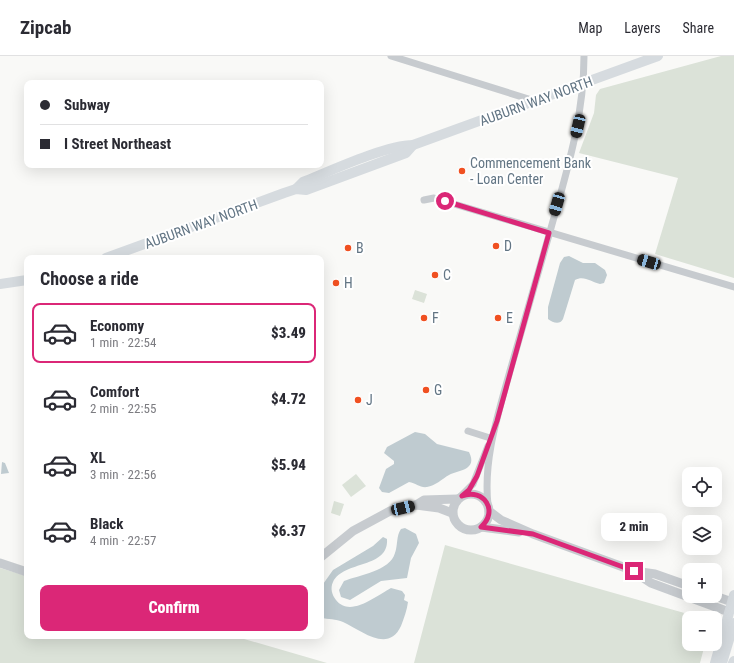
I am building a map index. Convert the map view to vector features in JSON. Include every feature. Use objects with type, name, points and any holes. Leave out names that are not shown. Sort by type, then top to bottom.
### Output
[{"type":"main road","name":"AUBURN WAY NORTH","points":[[298,189],[303,182],[329,171],[403,145],[413,145],[658,56]]},
{"type":"main road","name":"AUBURN WAY NORTH","points":[[114,255],[298,189],[306,190],[406,154],[413,145]]},
{"type":"main road","points":[[0,284],[24,280]]},
{"type":"main road","points":[[715,663],[733,605]]},
{"type":"main road","points":[[722,663],[734,623]]},
{"type":"street","points":[[391,56],[535,101]]},
{"type":"street","points":[[497,421],[473,484],[454,504],[452,513],[455,521],[463,529],[475,530],[486,523],[488,508],[487,468],[497,421],[570,162],[580,114],[584,84],[584,56]]},
{"type":"street","points":[[424,200],[434,198],[734,288]]},
{"type":"street","points":[[468,431],[490,438]]},
{"type":"street","points":[[324,555],[359,528],[390,511],[416,505],[424,500],[459,497],[474,493],[480,496],[488,508],[501,520],[533,534],[634,571],[655,574],[682,584]]},
{"type":"street","points":[[416,505],[439,508],[452,513]]},
{"type":"street","points":[[481,527],[533,534]]},
{"type":"street","points":[[0,563],[24,571]]},
{"type":"street","points":[[634,571],[651,583],[733,605]]},
{"type":"street","points":[[722,600],[733,605]]},
{"type":"shaded area","points":[[721,56],[734,56],[734,278],[655,254],[678,178],[579,153],[594,113],[596,95],[600,89]]},
{"type":"shaded area","points":[[569,256],[583,263],[595,263],[605,270],[607,275],[604,283],[600,284],[581,278],[575,280],[562,321],[558,323],[552,322],[548,319],[548,307],[560,263],[564,257]]},
{"type":"shaded area","points":[[415,290],[427,294],[424,303],[412,299]]},
{"type":"shaded area","points":[[415,432],[425,434],[437,444],[469,452],[471,462],[469,466],[449,475],[436,484],[427,487],[422,487],[409,482],[389,493],[382,492],[379,488],[386,469],[394,464],[394,461],[384,453],[387,447]]},
{"type":"shaded area","points":[[2,462],[5,463],[9,473],[1,474]]},
{"type":"shaded area","points":[[356,474],[366,486],[351,497],[342,485]]},
{"type":"shaded area","points":[[334,501],[344,504],[340,516],[331,513]]},
{"type":"shaded area","points":[[405,528],[416,534],[419,543],[411,558],[407,578],[381,581],[350,600],[341,597],[339,590],[344,581],[373,572],[387,564],[392,559],[396,550],[399,532],[401,529]]},
{"type":"shaded area","points":[[383,537],[387,539],[386,549],[381,555],[374,560],[346,570],[333,582],[332,589],[336,600],[342,605],[348,607],[363,604],[391,588],[402,591],[405,595],[404,600],[408,602],[401,626],[396,634],[389,638],[382,639],[374,638],[340,621],[324,618],[324,583],[333,570],[373,546]]},
{"type":"shaded area","points":[[445,545],[682,612],[682,651],[703,651],[700,663],[414,663]]},
{"type":"shaded area","points":[[0,568],[24,575],[24,639],[244,639],[327,663],[0,663]]},
{"type":"place","name":"Commencement Bank - Loan Center","points":[[462,171]]},
{"type":"place","name":"D","points":[[496,246]]},
{"type":"place","name":"B","points":[[348,248]]},
{"type":"place","name":"C","points":[[435,275]]},
{"type":"place","name":"H","points":[[336,283]]},
{"type":"place","name":"F","points":[[424,318]]},
{"type":"place","name":"E","points":[[498,318]]},
{"type":"place","name":"G","points":[[426,390]]},
{"type":"place","name":"J","points":[[358,400]]},
{"type":"route","points":[[445,201],[549,233],[497,421],[477,476],[469,490],[462,496],[468,493],[474,493],[485,500],[489,511],[486,523],[481,527],[533,534],[634,571]]}]
